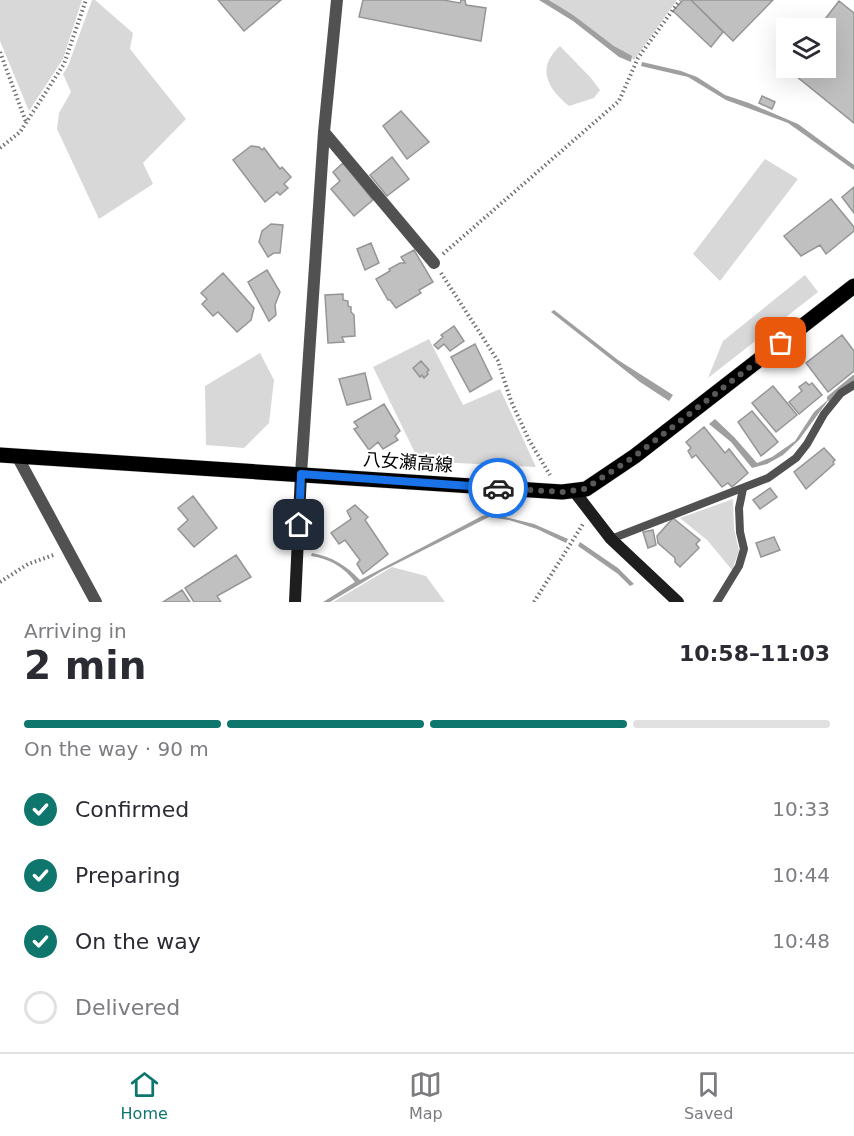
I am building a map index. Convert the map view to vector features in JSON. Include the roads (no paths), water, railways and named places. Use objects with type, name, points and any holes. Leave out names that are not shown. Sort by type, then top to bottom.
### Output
[{"type":"main road","name":"八女瀬高線","points":[[0,455],[550,491],[585,489],[635,456],[854,286]]},
{"type":"street","points":[[295,602],[301,474],[324,132],[337,0]]},
{"type":"street","points":[[324,132],[434,263]]},
{"type":"street","points":[[17,456],[96,602]]},
{"type":"street","points":[[574,491],[611,539],[678,602]]},
{"type":"lane","points":[[611,539],[768,478],[796,458],[824,414],[841,393],[854,385]]},
{"type":"lane","points":[[717,602],[739,566],[744,549],[740,532],[739,508],[743,489]]},
{"type":"waterway","points":[[830,398],[854,378]]}]
